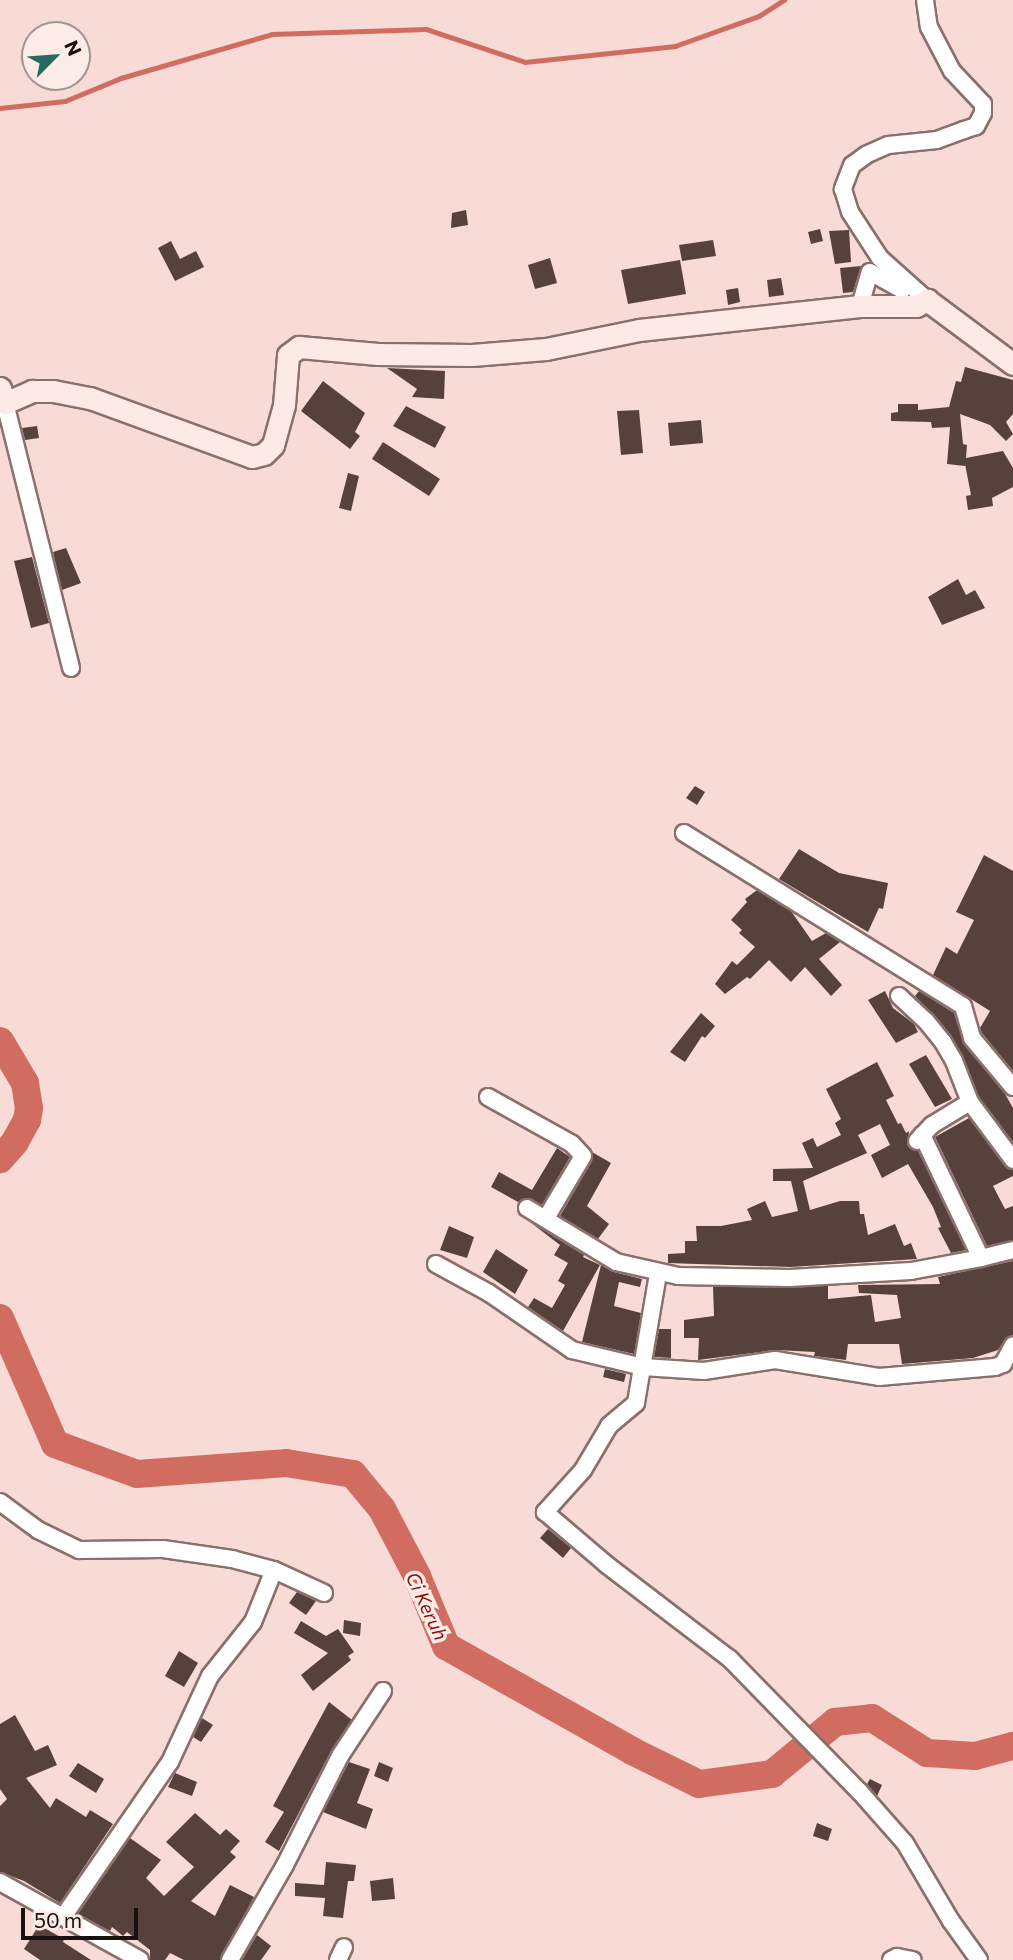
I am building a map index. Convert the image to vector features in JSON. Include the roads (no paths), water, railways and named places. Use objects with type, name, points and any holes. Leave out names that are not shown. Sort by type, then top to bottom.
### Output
[{"type":"street","points":[[925,0],[929,27],[952,71],[983,104],[983,113],[976,126],[937,140],[888,145],[866,155],[852,165],[843,189],[849,212],[872,247],[898,276],[1013,364]]},
{"type":"street","points":[[860,306],[871,271],[909,295],[911,300],[902,307]]},
{"type":"street","points":[[71,668],[2,400],[32,391],[71,393],[252,457],[264,454],[275,439],[285,405],[287,359],[296,347],[336,348],[378,354],[472,355],[546,349],[639,330],[860,306],[916,306],[928,300]]},
{"type":"street","points":[[684,833],[962,1006],[967,1011],[972,1038],[1013,1087]]},
{"type":"street","points":[[899,996],[926,1021],[943,1042],[954,1061],[970,1102],[1013,1160]]},
{"type":"street","points":[[488,1097],[564,1139],[579,1149],[583,1156],[546,1218]]},
{"type":"street","points":[[970,1102],[920,1138],[981,1258]]},
{"type":"street","points":[[527,1208],[616,1262],[658,1274],[709,1279],[790,1279],[911,1271],[1013,1251]]},
{"type":"street","points":[[436,1265],[489,1293],[572,1350],[643,1367],[704,1371],[775,1360],[879,1377],[995,1367],[1003,1364],[1013,1345]]},
{"type":"street","points":[[658,1274],[636,1403],[610,1426],[583,1470],[545,1512],[607,1565],[730,1660],[815,1747],[905,1843],[951,1921],[979,1960]]},
{"type":"street","points":[[0,1502],[38,1530],[79,1550],[163,1549],[232,1559],[274,1570],[324,1593]]},
{"type":"street","points":[[63,1917],[170,1762],[210,1676],[253,1622],[274,1570]]},
{"type":"street","points":[[230,1960],[285,1865],[340,1756],[383,1691]]},
{"type":"street","points":[[0,1882],[140,1960]]},
{"type":"street","points":[[891,1960],[897,1957],[913,1960]]},
{"type":"waterway","points":[[0,108],[65,101],[121,78],[272,34],[426,29],[525,62],[675,46],[759,16],[784,0]]},
{"type":"waterway","name":"Ci Keruh","points":[[0,1041],[25,1083],[29,1108],[27,1120],[15,1142],[0,1159]]},
{"type":"waterway","name":"Ci Keruh","points":[[0,1318],[55,1444],[137,1474],[286,1463],[353,1474],[382,1509],[417,1576],[446,1646],[632,1751],[699,1784],[772,1774],[835,1722],[872,1718],[927,1753],[975,1756],[1013,1746]]}]
